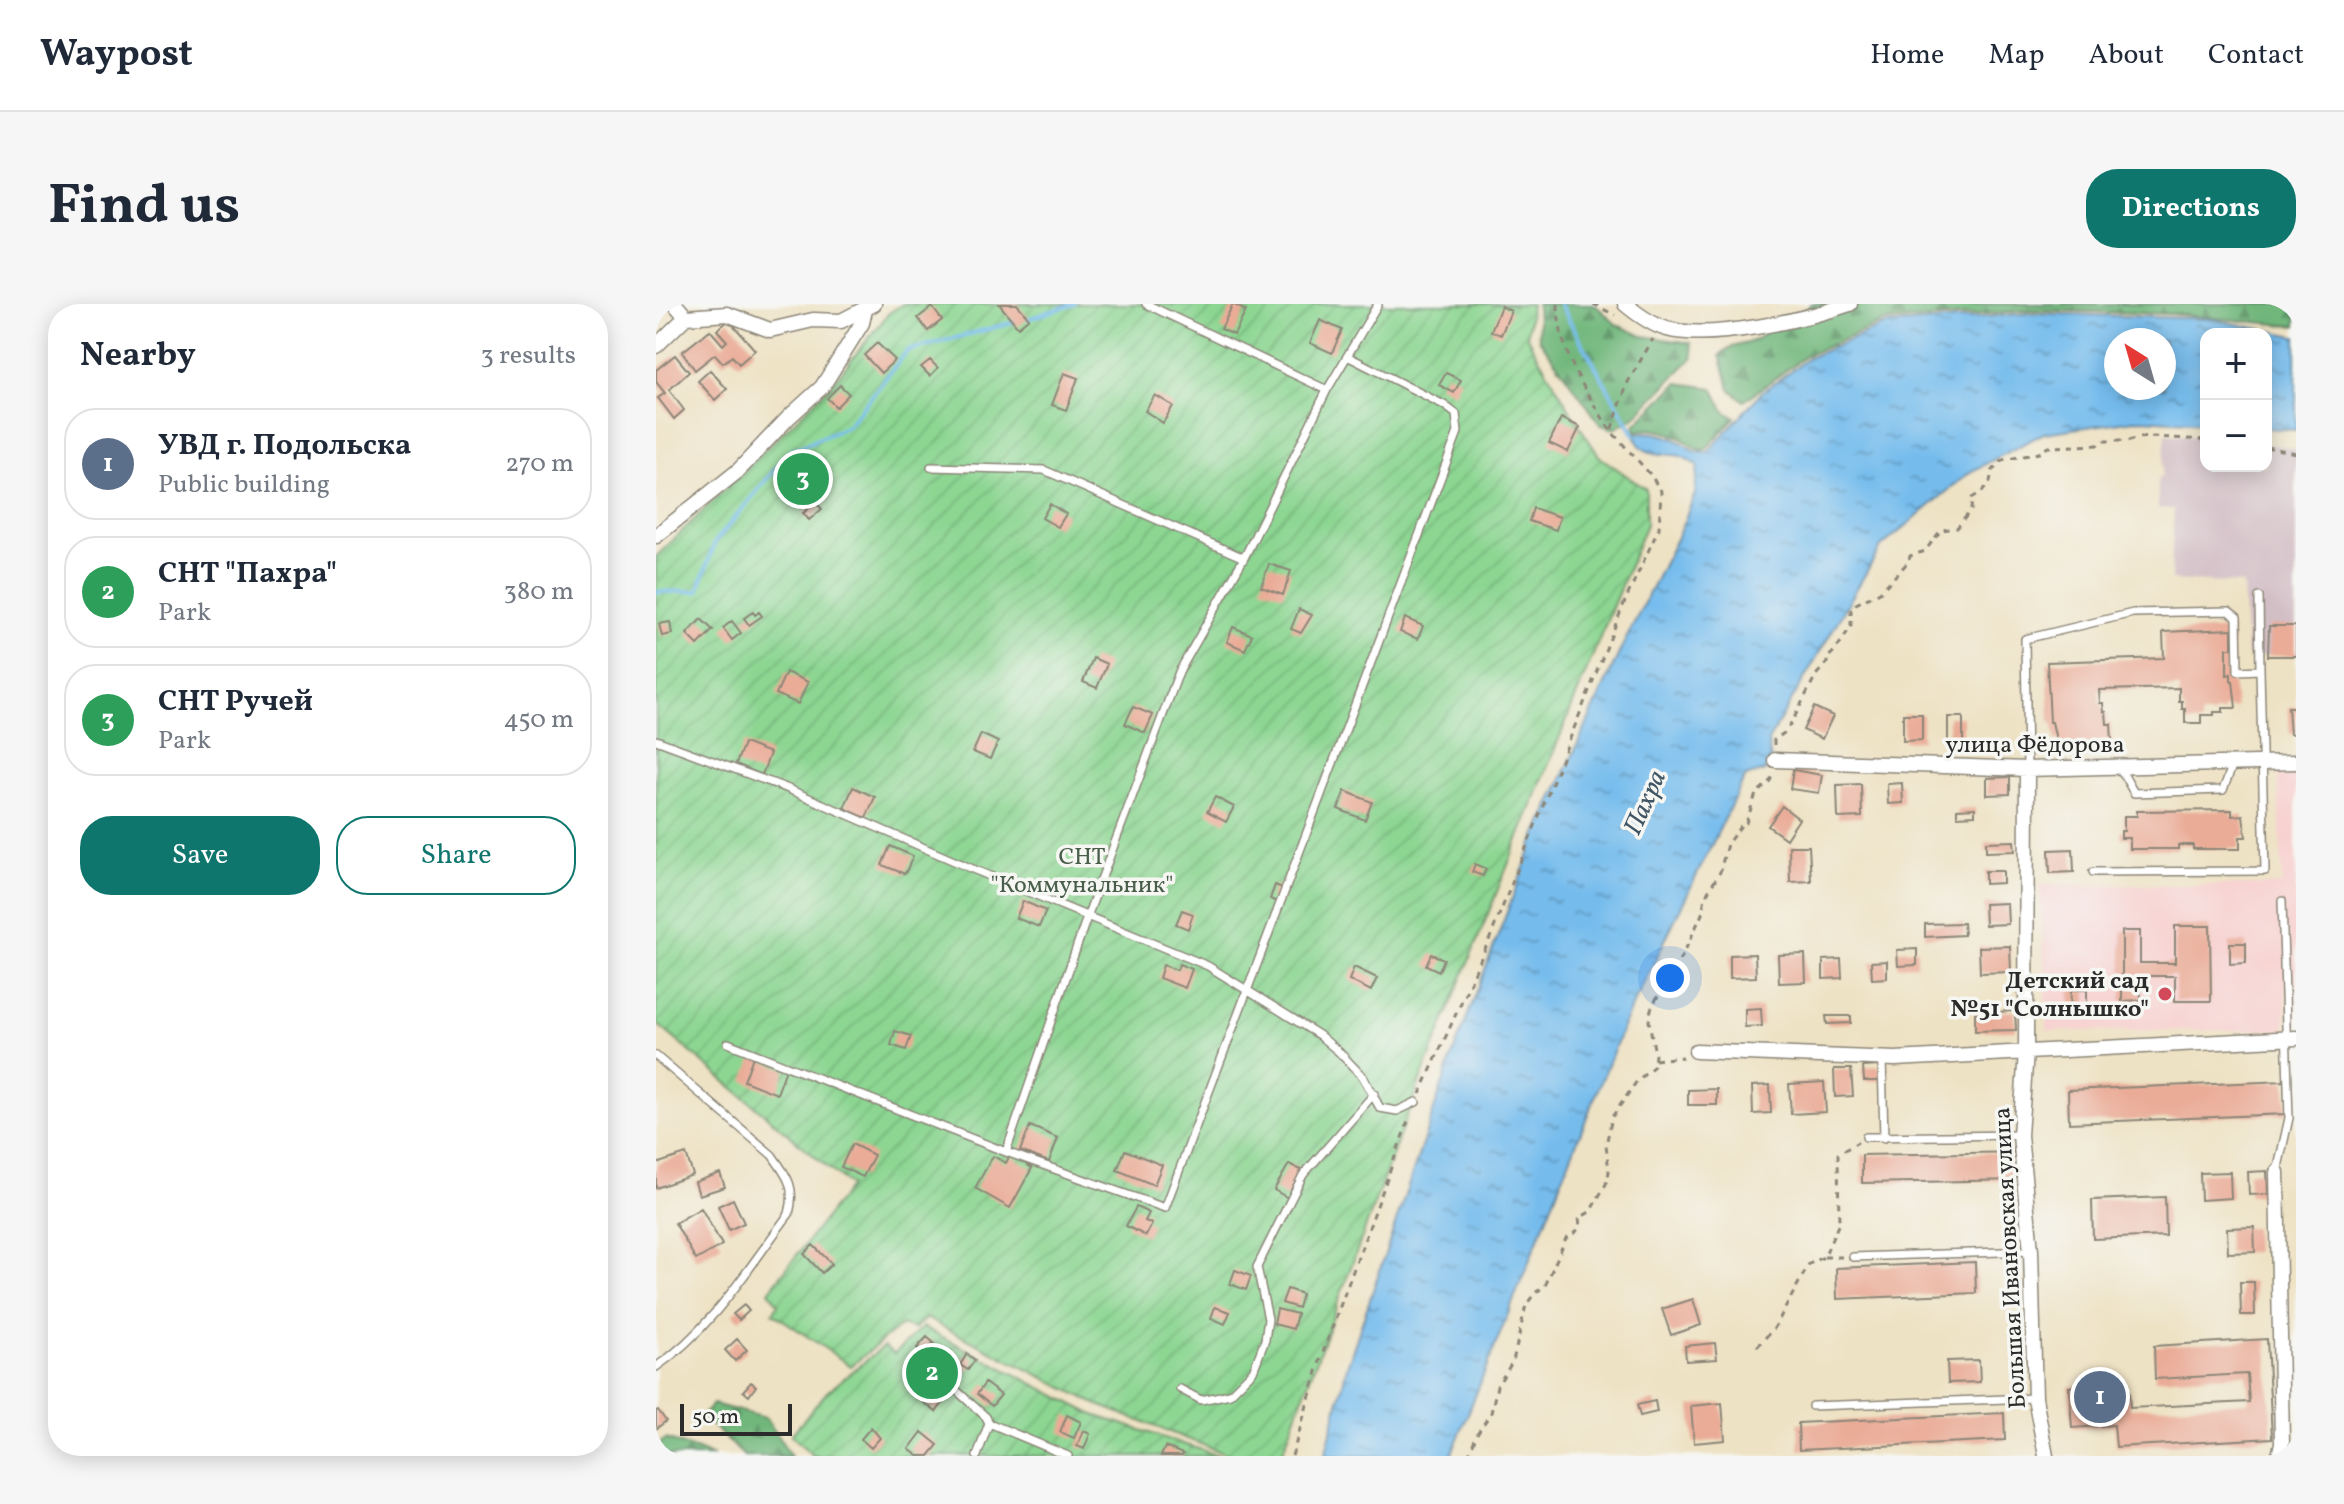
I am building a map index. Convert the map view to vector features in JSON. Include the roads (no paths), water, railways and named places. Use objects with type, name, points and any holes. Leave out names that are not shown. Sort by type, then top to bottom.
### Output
[{"type":"street","points":[[675,304],[686,317]]},
{"type":"street","points":[[1625,304],[1665,328],[1689,331],[1739,331],[1850,304]]},
{"type":"street","points":[[656,346],[686,317],[727,314],[770,330],[813,320],[841,321],[869,307]]},
{"type":"street","points":[[656,536],[738,471],[822,387],[869,307]]},
{"type":"street","name":"улица Фёдорова","points":[[1775,760],[2027,769],[2296,762]]},
{"type":"street","name":"Большая Ивановская улица","points":[[2027,769],[2026,1052],[2020,1135],[2031,1251],[2035,1398],[2046,1456]]},
{"type":"street","points":[[1696,1051],[1882,1058],[2292,1038]]},
{"type":"street","points":[[2277,1172],[2282,1443],[2279,1456]]},
{"type":"lane","points":[[1146,304],[1327,390]]},
{"type":"lane","points":[[1006,1152],[1087,917],[1179,672],[1244,558],[1327,390],[1378,304]]},
{"type":"lane","points":[[728,1043],[1006,1152],[1165,1208],[1458,432],[1456,414],[1444,405],[1347,356]]},
{"type":"lane","points":[[931,467],[1044,470],[1244,558]]},
{"type":"lane","points":[[2093,872],[2265,871],[2259,597]]},
{"type":"lane","points":[[2027,769],[2025,639],[2133,613],[2229,611],[2237,617],[2238,671],[2260,670]]},
{"type":"lane","points":[[656,740],[786,788],[1208,966],[1329,1043],[1363,1077],[1380,1108],[1397,1111],[1416,1102]]},
{"type":"lane","points":[[2119,767],[2134,793],[2223,790],[2233,764]]},
{"type":"lane","points":[[2277,1172],[2289,1118],[2292,1038],[2282,901]]},
{"type":"lane","points":[[656,1056],[772,1155],[786,1175],[794,1196],[789,1214],[706,1323],[675,1354],[656,1367]]},
{"type":"lane","points":[[1882,1058],[1884,1138]]},
{"type":"lane","points":[[1180,1389],[1201,1400],[1230,1394],[1253,1371],[1265,1340],[1268,1319],[1257,1267],[1303,1175],[1374,1094]]},
{"type":"lane","points":[[1866,1137],[2020,1135]]},
{"type":"lane","points":[[1853,1257],[2031,1251]]},
{"type":"lane","points":[[924,1361],[989,1423],[1068,1456]]},
{"type":"lane","points":[[1812,1406],[2035,1398]]},
{"type":"lane","points":[[977,1456],[989,1423]]},
{"type":"water","name":"Пахра","points":[[2032,313],[2211,319],[2256,328],[2200,328],[2200,423],[2142,419],[2044,433],[1970,472],[1881,547],[1768,741],[1772,769],[1745,777],[1627,1017],[1451,1456],[1325,1456],[1347,1367],[1451,1059],[1536,836],[1695,494],[1698,465],[1680,456],[1647,450],[1637,442],[1634,434],[1659,434],[1697,452],[1707,453],[1762,392],[1808,358],[1885,325]]},
{"type":"water","points":[[2272,331],[2296,336],[2296,430],[2272,428]]},
{"type":"waterway","points":[[1027,319],[1074,304]]},
{"type":"waterway","points":[[1560,304],[1634,434]]},
{"type":"waterway","points":[[656,592],[698,591],[715,542],[790,451],[848,426],[907,351],[1018,321]]},
{"type":"place","name":"СНТ Ручей","points":[[803,479]]},
{"type":"place","name":"Детский сад №51 \"Солнышко\"","points":[[2165,994]]},
{"type":"place","name":"СНТ \"Пахра\"","points":[[932,1373]]},
{"type":"place","name":"УВД г. Подольска","points":[[2100,1397]]},
{"type":"park label","name":"СНТ \"Коммунальник\"","points":[[1082,870]]}]
